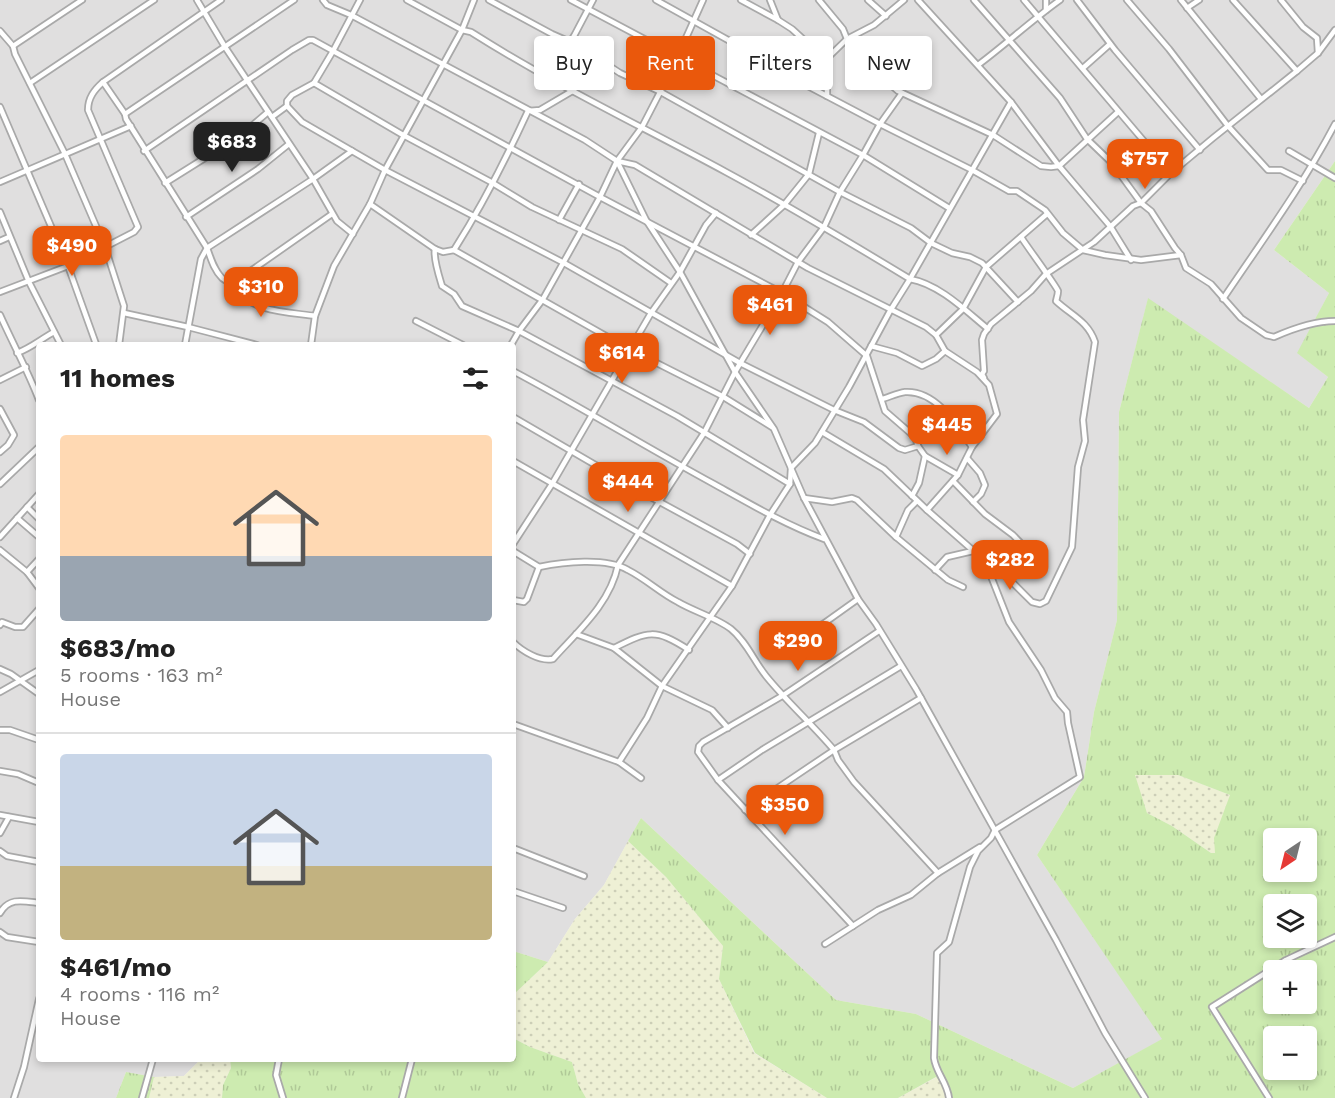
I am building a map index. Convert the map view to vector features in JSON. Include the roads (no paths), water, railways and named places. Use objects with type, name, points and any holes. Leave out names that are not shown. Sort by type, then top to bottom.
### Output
[{"type":"street","points":[[13,46],[82,0]]},
{"type":"street","points":[[30,83],[154,0]]},
{"type":"street","points":[[197,0],[313,179],[332,214],[353,234]]},
{"type":"street","points":[[0,292],[68,266],[134,232],[138,227],[88,110],[88,103],[95,89],[103,82],[221,0]]},
{"type":"street","points":[[125,114],[294,0]]},
{"type":"street","points":[[323,0],[327,5],[351,15],[585,140],[616,161],[635,165],[798,262],[926,327],[936,335],[945,351],[977,372],[989,385]]},
{"type":"street","points":[[287,106],[288,98],[314,83],[360,0]]},
{"type":"street","points":[[407,0],[462,30],[471,32],[534,70]]},
{"type":"street","points":[[311,342],[315,316],[334,266],[370,204],[403,135],[462,30],[474,0]]},
{"type":"street","points":[[489,0],[559,36]]},
{"type":"street","points":[[571,0],[639,36]]},
{"type":"street","points":[[572,36],[593,0]]},
{"type":"street","points":[[656,0],[727,39]]},
{"type":"street","points":[[687,36],[703,0]]},
{"type":"street","points":[[741,0],[778,20],[800,36]]},
{"type":"street","points":[[770,0],[778,20]]},
{"type":"street","points":[[819,0],[843,28],[846,36]]},
{"type":"street","points":[[868,0],[886,16]]},
{"type":"street","points":[[853,36],[874,25],[904,0]]},
{"type":"street","points":[[918,0],[1011,102],[1059,166],[1110,226],[1131,260]]},
{"type":"street","points":[[974,0],[1060,98],[1087,139],[1112,163],[1141,203],[1151,211],[1181,255],[1186,268],[1211,284],[1241,318],[1266,335],[1274,337],[1288,330],[1300,329],[1314,323],[1335,321]]},
{"type":"street","points":[[1024,0],[1171,173]]},
{"type":"street","points":[[1046,0],[1046,10]]},
{"type":"street","points":[[978,65],[1060,0]]},
{"type":"street","points":[[1077,0],[1110,44],[1200,150]]},
{"type":"street","points":[[1127,0],[1169,50],[1227,126],[1268,170],[1281,170],[1303,181]]},
{"type":"street","points":[[1181,0],[1261,99]]},
{"type":"street","points":[[1187,8],[1199,0]]},
{"type":"street","points":[[1233,0],[1297,71]]},
{"type":"street","points":[[1281,0],[1303,27],[1317,38],[1318,53]]},
{"type":"street","points":[[927,510],[958,475],[972,447],[986,432],[997,414],[989,385],[981,374],[984,371],[982,340],[991,324],[1031,291],[1046,274],[1094,243],[1133,206],[1141,203],[1171,173],[1297,71],[1318,53],[1335,30]]},
{"type":"street","points":[[0,31],[13,46],[65,154],[105,247],[123,301],[124,313],[119,342]]},
{"type":"street","points":[[144,151],[248,80],[309,40],[313,40],[600,197],[782,293],[828,322],[867,356],[885,411],[915,436],[925,456],[958,475]]},
{"type":"street","points":[[833,52],[845,41]]},
{"type":"street","points":[[1083,68],[1110,44]]},
{"type":"street","points":[[614,69],[659,91],[840,192],[911,228],[931,243],[982,263],[1018,302]]},
{"type":"street","points":[[715,77],[863,155],[949,208]]},
{"type":"street","points":[[103,82],[125,114],[144,151],[207,248],[213,266],[222,278],[232,284],[240,297],[272,310],[315,316]]},
{"type":"street","points":[[314,83],[403,135],[492,182],[532,207],[622,249],[670,283]]},
{"type":"street","points":[[528,111],[540,110],[574,90],[824,227],[910,279],[928,284],[988,329]]},
{"type":"street","points":[[816,90],[1009,191],[1017,190],[1047,214],[1063,233],[1083,250],[1131,260],[1181,255]]},
{"type":"street","points":[[827,90],[827,96]]},
{"type":"street","points":[[898,90],[993,135],[1041,166],[1051,167],[1059,166],[1118,112]]},
{"type":"street","points":[[513,342],[543,299],[564,263],[600,197],[616,161],[642,127],[659,91]]},
{"type":"street","points":[[516,644],[535,656],[549,661],[553,659],[607,595],[615,580],[618,565],[704,433],[735,372],[798,262],[824,227],[840,192],[880,124],[902,93]]},
{"type":"street","points":[[619,762],[647,718],[662,686],[732,586],[770,515],[790,484],[791,468],[822,432],[1011,102]]},
{"type":"street","points":[[165,183],[287,106]]},
{"type":"street","points":[[287,106],[302,122],[385,170],[564,263],[740,363],[834,410],[864,422],[899,448],[906,450],[918,446]]},
{"type":"street","points":[[0,107],[68,266],[95,342]]},
{"type":"street","points":[[454,250],[475,217],[528,111]]},
{"type":"street","points":[[1223,298],[1303,181],[1335,124]]},
{"type":"street","points":[[0,182],[131,126]]},
{"type":"street","points":[[751,235],[784,205],[809,174],[819,133]]},
{"type":"street","points":[[186,217],[258,169],[289,144]]},
{"type":"street","points":[[185,342],[201,259],[207,248],[352,151]]},
{"type":"street","points":[[1289,151],[1335,178]]},
{"type":"street","points":[[616,161],[646,220],[680,272],[735,372],[774,429],[825,540],[858,599],[921,698],[1105,1033],[1145,1098]]},
{"type":"street","points":[[559,220],[579,184]]},
{"type":"street","points":[[370,204],[435,249],[443,252],[454,250],[629,349],[722,396],[774,429]]},
{"type":"street","points":[[0,212],[29,282],[59,342]]},
{"type":"street","points":[[516,539],[552,484],[651,313],[670,283],[680,272],[706,225],[716,213]]},
{"type":"street","points":[[232,284],[332,214]]},
{"type":"street","points":[[936,335],[963,309],[986,267],[1047,214]]},
{"type":"street","points":[[0,241],[9,237]]},
{"type":"street","points":[[822,432],[884,469],[973,551],[985,561],[994,564],[1032,602],[1040,604],[1046,601],[1072,547],[1078,467],[1085,441],[1083,420],[1095,342],[1084,323],[1056,301],[1058,290],[1021,237]]},
{"type":"street","points":[[435,249],[434,256],[442,286],[454,294],[462,306],[519,331],[677,416],[790,484]]},
{"type":"street","points":[[124,313],[246,342]]},
{"type":"street","points":[[0,315],[36,392]]},
{"type":"street","points":[[416,321],[457,342]]},
{"type":"street","points":[[38,342],[54,332]]},
{"type":"street","points":[[16,353],[36,345]]},
{"type":"street","points":[[871,346],[897,353],[922,366],[945,351]]},
{"type":"street","points":[[0,380],[26,367]]},
{"type":"street","points":[[516,373],[592,413],[770,515],[825,540]]},
{"type":"street","points":[[882,399],[905,392],[927,397],[941,406],[972,447]]},
{"type":"street","points":[[0,410],[14,435],[0,452]]},
{"type":"street","points":[[516,419],[737,544],[750,554]]},
{"type":"street","points":[[0,484],[36,450]]},
{"type":"street","points":[[912,496],[919,483],[925,456]]},
{"type":"street","points":[[967,458],[980,473],[985,485],[974,502]]},
{"type":"street","points":[[516,463],[732,586]]},
{"type":"street","points":[[0,473],[5,479]]},
{"type":"street","points":[[953,481],[984,514],[1013,535],[1036,558]]},
{"type":"street","points":[[0,537],[36,497]]},
{"type":"street","points":[[804,498],[832,502],[852,498],[857,500],[935,570],[948,580],[963,587]]},
{"type":"street","points":[[896,537],[908,510],[917,501]]},
{"type":"street","points":[[27,507],[36,516]]},
{"type":"street","points":[[17,518],[36,534]]},
{"type":"street","points":[[0,550],[27,572],[36,584]]},
{"type":"street","points":[[935,570],[947,557],[973,551]]},
{"type":"street","points":[[516,553],[539,567],[563,562],[618,565],[641,577],[660,593],[729,628],[740,639],[782,696],[834,750],[838,760],[854,782],[938,873]]},
{"type":"street","points":[[949,1098],[945,1082],[936,1072],[934,1058],[937,953],[949,942],[970,867],[978,851],[991,838],[994,830],[1080,777],[1067,712],[1055,698],[1041,670],[1009,622],[985,561]]},
{"type":"street","points":[[27,572],[36,562]]},
{"type":"street","points":[[516,601],[524,602],[527,599],[539,567]]},
{"type":"street","points":[[786,646],[823,624],[858,599]]},
{"type":"street","points":[[0,625],[2,622],[15,627],[24,627],[36,613]]},
{"type":"street","points":[[853,926],[718,780],[698,752],[699,746],[782,696],[879,632]]},
{"type":"street","points":[[614,648],[640,635],[656,633],[674,640],[689,650]]},
{"type":"street","points":[[576,634],[614,648],[662,686],[712,710],[728,728]]},
{"type":"street","points":[[718,780],[762,750],[901,666]]},
{"type":"street","points":[[0,669],[36,692]]},
{"type":"street","points":[[0,692],[36,672]]},
{"type":"street","points":[[745,810],[834,750],[921,698]]},
{"type":"street","points":[[516,725],[619,762],[641,778]]},
{"type":"street","points":[[0,730],[9,730],[36,739]]},
{"type":"street","points":[[0,771],[18,774],[36,782]]},
{"type":"street","points":[[0,815],[36,822]]},
{"type":"street","points":[[0,833],[9,817]]},
{"type":"street","points":[[825,944],[878,910],[911,895],[938,873],[991,838]]},
{"type":"street","points":[[516,849],[584,876]]},
{"type":"street","points":[[1,853],[36,861]]},
{"type":"street","points":[[516,892],[563,908]]},
{"type":"street","points":[[0,913],[10,901],[36,902]]},
{"type":"street","points":[[0,932],[7,937],[36,942]]},
{"type":"street","points":[[1269,1098],[1212,1007],[1287,960],[1335,937]]},
{"type":"street","points":[[14,1098],[24,1067],[36,1013]]},
{"type":"street","points":[[142,1098],[152,1062]]},
{"type":"street","points":[[278,1062],[276,1075],[283,1098]]},
{"type":"street","points":[[402,1098],[411,1062]]}]
